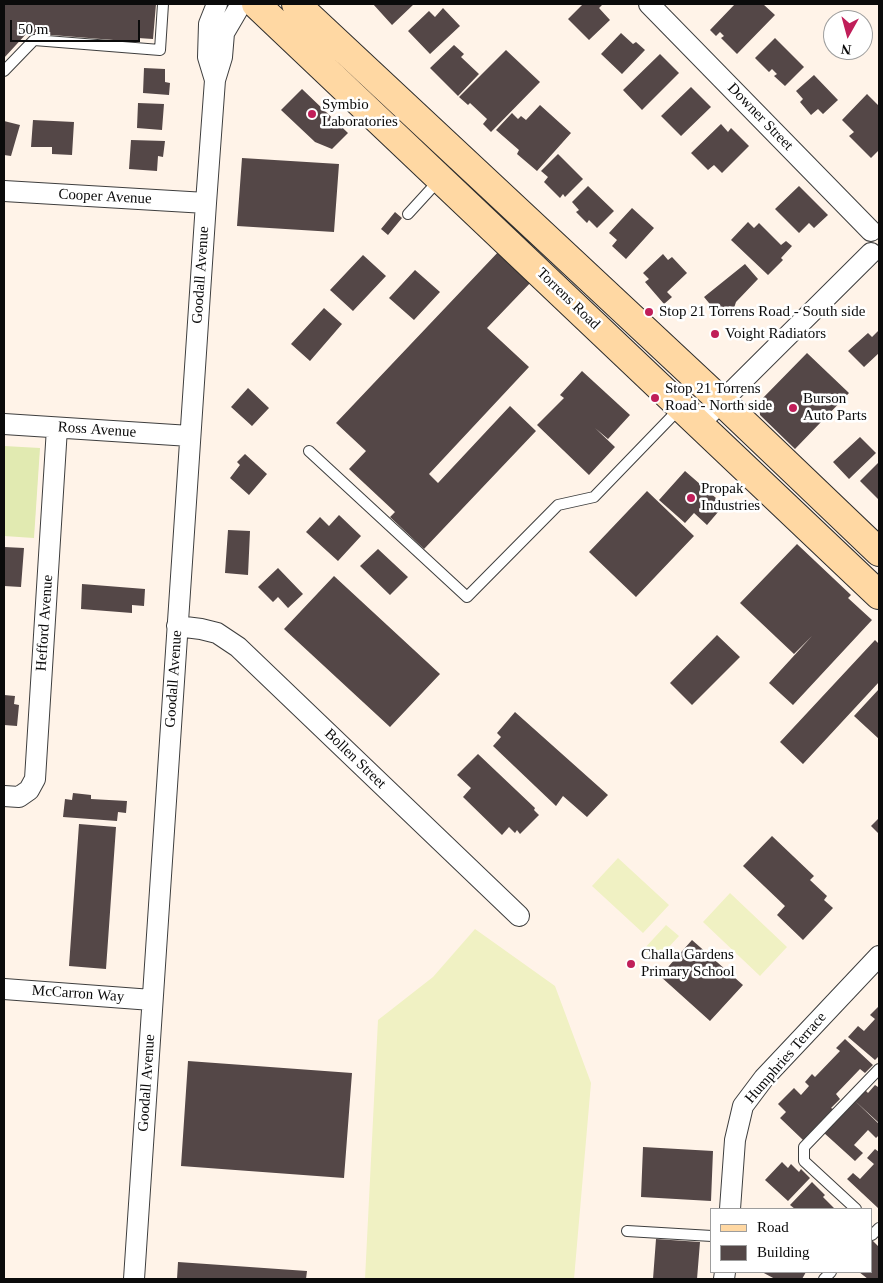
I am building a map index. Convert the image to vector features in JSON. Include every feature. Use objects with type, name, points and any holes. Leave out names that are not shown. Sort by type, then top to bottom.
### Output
[{"type":"main road","name":"Torrens Road","points":[[256,4],[879,596]]},
{"type":"main road","name":"Torrens Road","points":[[296,4],[721,401],[879,552]]},
{"type":"street","name":"Goodall Avenue","points":[[215,80],[208,58],[209,24],[217,4]]},
{"type":"street","name":"Goodall Avenue","points":[[134,1279],[215,80],[222,58],[224,33],[241,4]]},
{"type":"street","name":"Downer Street","points":[[649,4],[875,229]]},
{"type":"street","name":"Cooper Avenue","points":[[4,191],[206,203]]},
{"type":"street","points":[[690,415],[721,401],[875,255],[867,247],[866,240],[875,229]]},
{"type":"street","name":"Ross Avenue","points":[[4,424],[190,436]]},
{"type":"street","name":"Hefford Avenue","points":[[4,796],[19,797],[29,790],[35,779],[57,428]]},
{"type":"street","name":"Bollen Street","points":[[177,626],[217,633],[238,647],[519,916]]},
{"type":"street","name":"Humphries Terrace","points":[[730,1208],[735,1140],[743,1106],[764,1078],[879,956]]},
{"type":"street","name":"McCarron Way","points":[[4,988],[152,1000]]},
{"type":"lane","points":[[4,71],[34,40],[160,50],[163,4]]},
{"type":"lane","points":[[408,214],[441,178]]},
{"type":"lane","points":[[309,451],[467,597],[558,505],[594,497],[690,415]]},
{"type":"lane","points":[[855,1208],[804,1162],[804,1147],[879,1069]]},
{"type":"lane","points":[[627,1231],[710,1236]]},
{"type":"green space","points":[[4,446],[40,448],[34,538],[4,536]]},
{"type":"green space","points":[[618,858],[669,905],[643,933],[592,886]]},
{"type":"green space","points":[[730,893],[787,947],[760,976],[703,922]]},
{"type":"green space","points":[[666,925],[679,936],[656,961],[643,950]]},
{"type":"green space","points":[[475,929],[555,986],[591,1083],[574,1279],[365,1279],[378,1020],[433,977]]},
{"type":"building","points":[[4,4],[156,4],[153,39],[138,38],[138,42],[27,33],[4,58]]},
{"type":"building","points":[[373,4],[414,4],[392,25]]},
{"type":"building","points":[[583,4],[602,5],[599,8],[610,20],[589,40],[568,19]]},
{"type":"building","points":[[735,4],[763,4],[775,15],[737,54],[721,38],[724,36],[720,32],[716,36],[710,30]]},
{"type":"building","points":[[443,8],[460,26],[430,54],[408,31],[429,11],[435,17]]},
{"type":"building","points":[[621,33],[633,44],[636,42],[645,50],[622,74],[601,54]]},
{"type":"building","points":[[775,38],[804,67],[785,86],[774,76],[777,74],[772,69],[769,72],[755,58]]},
{"type":"building","points":[[454,45],[464,54],[461,57],[479,74],[458,96],[430,68]]},
{"type":"building","points":[[506,50],[540,82],[491,132],[483,124],[487,119],[470,103],[468,105],[459,97]]},
{"type":"building","points":[[660,54],[679,73],[642,110],[623,90]]},
{"type":"building","points":[[144,68],[165,69],[165,82],[170,83],[169,95],[143,93]]},
{"type":"building","points":[[814,75],[838,100],[823,114],[818,109],[811,115],[800,102],[803,99],[796,91]]},
{"type":"building","points":[[691,87],[711,107],[681,136],[661,116]]},
{"type":"building","points":[[302,89],[348,133],[332,149],[315,142],[281,110]]},
{"type":"building","points":[[867,94],[879,106],[879,150],[871,158],[849,136],[854,132],[842,120]]},
{"type":"building","points":[[138,103],[164,104],[162,130],[137,128]]},
{"type":"building","points":[[540,105],[571,133],[537,171],[517,154],[519,150],[496,130],[512,113],[518,119],[521,116],[526,120]]},
{"type":"building","points":[[33,120],[74,122],[72,155],[52,154],[52,147],[31,147]]},
{"type":"building","points":[[4,121],[20,125],[11,156],[4,155]]},
{"type":"building","points":[[721,124],[728,132],[731,128],[749,146],[722,173],[714,165],[708,170],[691,153]]},
{"type":"building","points":[[131,140],[165,141],[163,157],[158,156],[157,171],[129,169]]},
{"type":"building","points":[[558,154],[583,179],[565,197],[563,194],[560,198],[544,182],[548,177],[541,171]]},
{"type":"building","points":[[242,158],[339,164],[334,232],[237,226]]},
{"type":"building","points":[[588,186],[614,211],[597,228],[589,220],[587,223],[576,212],[579,210],[572,202]]},
{"type":"building","points":[[799,186],[828,215],[814,228],[809,223],[799,233],[775,209]]},
{"type":"building","points":[[632,208],[654,228],[626,259],[612,246],[617,240],[609,233]]},
{"type":"building","points":[[395,212],[402,218],[388,235],[381,229]]},
{"type":"building","points":[[748,222],[754,228],[759,223],[781,245],[786,241],[792,246],[781,258],[783,260],[768,275],[731,240]]},
{"type":"building","points":[[501,249],[534,279],[487,328],[529,367],[429,474],[438,483],[510,406],[536,431],[424,549],[390,517],[395,512],[349,469],[366,451],[336,423]]},
{"type":"building","points":[[663,254],[668,260],[672,257],[687,273],[667,292],[672,297],[664,304],[645,282],[649,279],[643,273]]},
{"type":"building","points":[[363,255],[386,276],[353,311],[330,290]]},
{"type":"building","points":[[745,264],[758,279],[736,302],[731,317],[714,309],[704,297]]},
{"type":"building","points":[[415,270],[440,292],[414,320],[389,298]]},
{"type":"building","points":[[324,308],[342,324],[310,361],[291,344]]},
{"type":"building","points":[[879,330],[879,353],[864,367],[848,351],[868,333],[872,337]]},
{"type":"building","points":[[807,353],[849,393],[795,449],[760,415],[759,402]]},
{"type":"building","points":[[582,371],[630,415],[608,439],[595,428],[615,447],[589,475],[537,425],[564,398],[560,395]]},
{"type":"building","points":[[248,388],[269,408],[252,426],[231,407]]},
{"type":"building","points":[[860,437],[876,453],[849,479],[833,462]]},
{"type":"building","points":[[245,454],[267,474],[249,495],[230,478],[240,465],[237,462]]},
{"type":"building","points":[[879,462],[879,500],[860,481]]},
{"type":"building","points":[[685,471],[724,505],[707,525],[694,513],[685,523],[659,500]]},
{"type":"building","points":[[647,491],[694,536],[636,597],[589,552]]},
{"type":"building","points":[[339,515],[361,536],[338,561],[306,532],[320,517],[329,526]]},
{"type":"building","points":[[228,530],[250,531],[248,575],[225,573]]},
{"type":"building","points":[[797,544],[851,595],[848,598],[872,620],[793,705],[769,683],[812,636],[794,654],[740,603]]},
{"type":"building","points":[[4,547],[24,548],[21,587],[4,586]]},
{"type":"building","points":[[378,549],[408,577],[390,595],[360,566]]},
{"type":"building","points":[[278,568],[303,594],[288,608],[278,597],[273,602],[258,587]]},
{"type":"building","points":[[334,576],[440,674],[390,727],[284,629]]},
{"type":"building","points":[[82,584],[145,589],[144,606],[132,605],[132,613],[81,609]]},
{"type":"building","points":[[717,635],[740,657],[692,705],[670,683]]},
{"type":"building","points":[[875,640],[879,644],[879,682],[803,764],[780,742]]},
{"type":"building","points":[[879,689],[879,739],[854,716]]},
{"type":"building","points":[[4,695],[15,696],[14,704],[19,705],[17,726],[4,725]]},
{"type":"building","points":[[515,712],[608,795],[587,817],[563,796],[556,806],[493,746],[501,737],[497,733]]},
{"type":"building","points":[[478,754],[535,808],[534,810],[539,815],[520,834],[517,830],[515,833],[509,827],[502,835],[463,797],[471,788],[457,775]]},
{"type":"building","points":[[73,793],[91,795],[91,799],[127,801],[126,813],[118,812],[117,821],[63,817],[65,799],[72,800]]},
{"type":"building","points":[[879,818],[879,834],[871,826]]},
{"type":"building","points":[[79,824],[116,827],[106,969],[69,966]]},
{"type":"building","points":[[772,836],[814,876],[810,880],[827,896],[824,900],[833,908],[803,940],[777,915],[785,906],[743,866]]},
{"type":"building","points":[[692,940],[743,985],[710,1021],[660,976]]},
{"type":"building","points":[[878,1007],[879,1056],[875,1060],[848,1037],[858,1026],[864,1031],[875,1019],[870,1015]]},
{"type":"building","points":[[845,1039],[873,1065],[865,1073],[860,1069],[836,1094],[840,1099],[831,1108],[833,1109],[803,1140],[780,1118],[786,1112],[778,1104],[794,1088],[801,1095],[809,1086],[805,1082],[812,1074],[815,1077],[840,1051],[836,1048]]},
{"type":"building","points":[[188,1061],[352,1073],[344,1178],[181,1166]]},
{"type":"building","points":[[875,1085],[879,1086],[879,1123],[854,1100],[864,1089],[868,1093]]},
{"type":"building","points":[[854,1100],[879,1124],[879,1135],[876,1138],[868,1130],[854,1145],[863,1153],[855,1161],[823,1132]]},
{"type":"building","points":[[643,1147],[713,1151],[711,1201],[641,1197]]},
{"type":"building","points":[[875,1149],[879,1152],[878,1208],[847,1179],[853,1173],[860,1179],[874,1164],[867,1158]]},
{"type":"building","points":[[782,1162],[788,1168],[791,1164],[799,1172],[801,1169],[810,1178],[788,1201],[765,1180]]},
{"type":"building","points":[[812,1182],[825,1195],[823,1197],[834,1208],[794,1208],[790,1205]]},
{"type":"building","points":[[656,1239],[700,1242],[697,1279],[653,1279]]},
{"type":"building","points":[[873,1241],[879,1247],[879,1279],[868,1279],[860,1273],[873,1273]]},
{"type":"building","points":[[178,1262],[307,1271],[306,1279],[177,1279]]},
{"type":"building","points":[[764,1273],[805,1273],[802,1279],[775,1279]]},
{"type":"place","name":"Symbio Laboratories","points":[[312,114]]},
{"type":"place","name":"Stop 21 Torrens Road - South side","points":[[649,312]]},
{"type":"place","name":"Voight Radiators","points":[[715,334]]},
{"type":"place","name":"Stop 21 Torrens Road - North side","points":[[655,398]]},
{"type":"place","name":"Burson Auto Parts","points":[[793,408]]},
{"type":"place","name":"Propak Industries","points":[[691,498]]},
{"type":"place","name":"Challa Gardens Primary School","points":[[631,964]]}]
